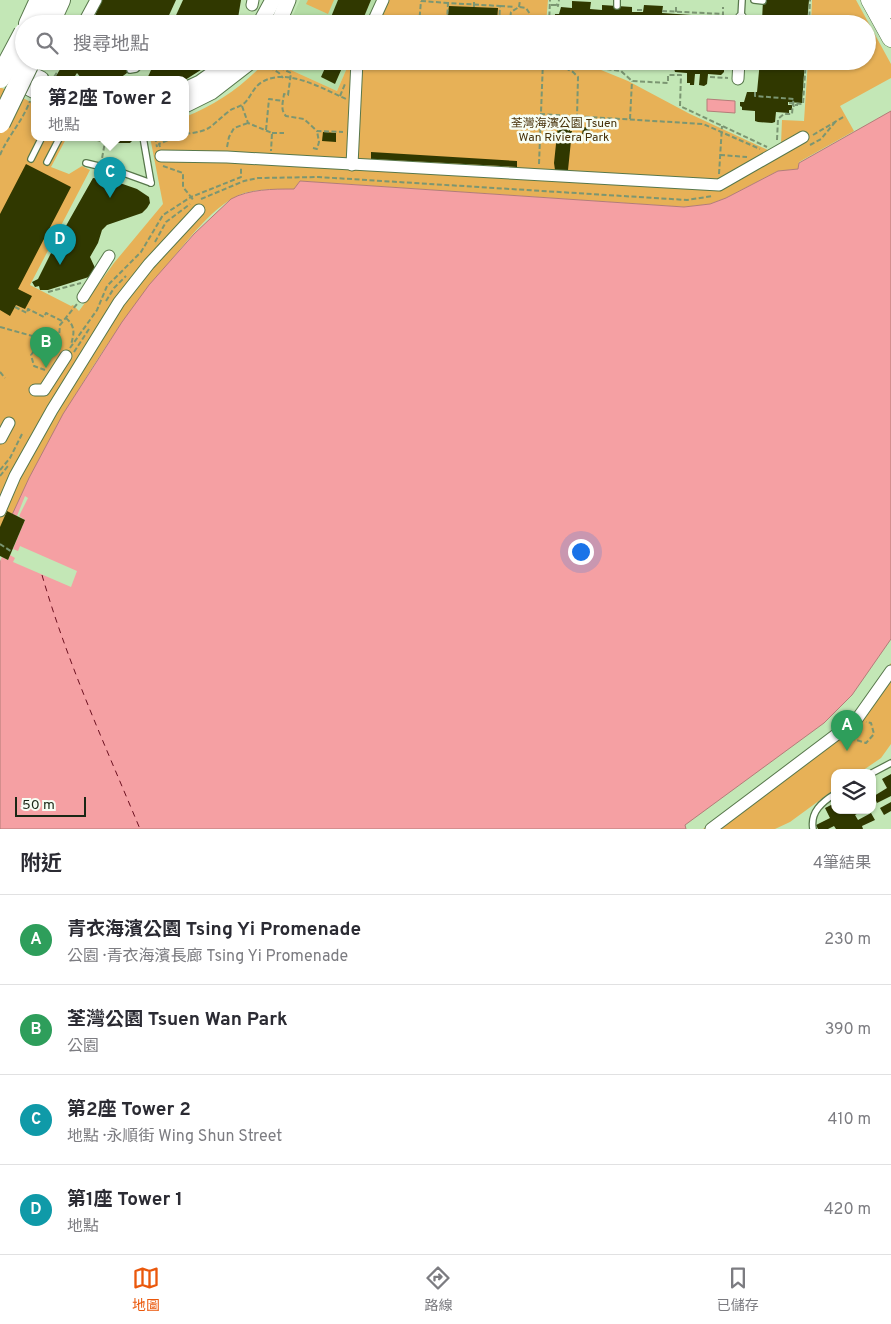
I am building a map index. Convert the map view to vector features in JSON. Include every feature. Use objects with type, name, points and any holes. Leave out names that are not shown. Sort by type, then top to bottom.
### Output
[{"type":"highway","points":[[33,15],[40,0]]},
{"type":"highway","points":[[53,15],[60,0]]},
{"type":"highway","points":[[0,78],[15,50]]},
{"type":"highway","points":[[0,123],[26,70]]},
{"type":"main road","points":[[870,0],[891,38]]},
{"type":"main road","points":[[886,0],[891,9]]},
{"type":"street","points":[[88,15],[96,0]]},
{"type":"street","points":[[265,15],[273,0]]},
{"type":"street","points":[[282,15],[288,0]]},
{"type":"street","points":[[376,15],[383,0]]},
{"type":"street","points":[[0,59],[15,66]]},
{"type":"street","points":[[23,70],[35,76]]},
{"type":"street","points":[[189,88],[218,70]]},
{"type":"street","points":[[189,103],[247,70]]},
{"type":"street","points":[[352,165],[357,70]]},
{"type":"street","points":[[738,70],[738,79]]},
{"type":"street","points":[[0,74],[31,95]]},
{"type":"street","points":[[161,156],[227,157],[538,175],[718,190],[771,151],[803,137]]},
{"type":"street","points":[[0,511],[15,476],[52,410],[119,302],[149,264],[199,210]]},
{"type":"street","points":[[83,297],[109,256]]},
{"type":"street","points":[[35,390],[44,390],[66,353]]},
{"type":"street","points":[[0,439],[8,424]]},
{"type":"street","points":[[711,829],[856,719],[891,671]]},
{"type":"lane","points":[[741,15],[742,0]]},
{"type":"lane","points":[[754,0],[763,0]]},
{"type":"lane","points":[[31,159],[40,141]]},
{"type":"lane","points":[[47,162],[58,141]]},
{"type":"lane","points":[[86,163],[114,170],[151,183],[144,141]]},
{"type":"lane","points":[[876,771],[891,762]]},
{"type":"lane","points":[[813,829],[813,816],[818,806],[831,797]]},
{"type":"path","points":[[474,0],[474,6]]},
{"type":"path","points":[[511,15],[518,7],[520,0]]},
{"type":"path","points":[[549,15],[550,0]]},
{"type":"path","points":[[809,15],[810,0]]},
{"type":"path","points":[[420,15],[421,1],[526,8],[530,15]]},
{"type":"path","points":[[447,15],[448,3]]},
{"type":"path","points":[[550,15],[551,5],[557,5]]},
{"type":"path","points":[[676,5],[676,12]]},
{"type":"path","points":[[500,6],[500,15]]},
{"type":"path","points":[[662,11],[723,14],[723,8]]},
{"type":"path","points":[[637,10],[643,10]]},
{"type":"path","points":[[274,70],[283,78]]},
{"type":"path","points":[[283,70],[291,73],[288,94],[284,94],[282,110],[288,122]]},
{"type":"path","points":[[538,191],[543,70]]},
{"type":"path","points":[[569,70],[578,77],[577,117]]},
{"type":"path","points":[[613,70],[621,71],[632,80],[668,83],[668,74],[681,75],[679,104],[771,151]]},
{"type":"path","points":[[794,104],[803,104],[806,70]]},
{"type":"path","points":[[710,77],[738,79]]},
{"type":"path","points":[[189,133],[213,127],[229,110],[242,105],[254,88],[263,81],[283,78],[290,79],[318,86],[355,103]]},
{"type":"path","points":[[630,120],[632,80]]},
{"type":"path","points":[[755,92],[755,96],[794,99],[792,114],[784,114],[778,120],[771,151]]},
{"type":"path","points":[[266,130],[269,99],[283,101]]},
{"type":"path","points":[[0,155],[5,143],[22,121],[31,101]]},
{"type":"path","points":[[789,103],[798,105]]},
{"type":"path","points":[[242,105],[248,123]]},
{"type":"path","points":[[540,114],[703,124],[771,151]]},
{"type":"path","points":[[286,116],[304,119],[317,131],[318,149],[313,148]]},
{"type":"path","points":[[836,121],[845,116]]},
{"type":"path","points":[[703,117],[703,124]]},
{"type":"path","points":[[227,157],[231,132],[234,128],[248,123],[272,133],[284,133]]},
{"type":"path","points":[[153,245],[166,222],[175,213],[198,200],[244,181],[258,178],[318,177],[687,200],[718,190],[722,126]]},
{"type":"path","points":[[317,131],[340,132]]},
{"type":"path","points":[[271,161],[272,133]]},
{"type":"path","points":[[166,141],[159,144],[163,167],[183,173],[183,187],[191,197],[241,177],[241,158]]},
{"type":"path","points":[[98,180],[105,142]]},
{"type":"path","points":[[720,155],[771,151]]},
{"type":"path","points":[[66,353],[114,288],[130,273]]},
{"type":"path","points":[[48,292],[93,281]]},
{"type":"path","points":[[15,307],[26,313],[28,309],[44,316],[46,313],[63,322]]},
{"type":"path","points":[[66,353],[60,325],[75,307]]},
{"type":"path","points":[[66,318],[73,325],[74,331],[66,353]]},
{"type":"path","points":[[46,344],[34,351],[31,356],[34,366],[44,370],[59,367]]},
{"type":"path","points":[[0,372],[5,378]]},
{"type":"path","points":[[0,476],[15,458],[26,436],[8,424]]},
{"type":"path","points":[[0,470],[10,458],[22,434]]},
{"type":"path","points":[[0,544],[12,552]]},
{"type":"path","points":[[836,735],[866,743],[874,734],[870,724],[856,719]]},
{"type":"shaded area","points":[[300,0],[377,0],[370,15],[293,15]]},
{"type":"shaded area","points":[[291,70],[346,70],[337,91]]},
{"type":"shaded area","points":[[707,99],[735,101],[735,113],[707,111]]},
{"type":"shaded area","points":[[891,111],[891,639],[852,695],[824,723],[685,825],[686,829],[0,829],[0,541],[29,478],[63,414],[122,322],[149,285],[194,234],[231,199],[253,191],[294,189],[300,181],[684,207],[710,204],[726,198],[778,171],[798,169],[799,163]]},
{"type":"green space","points":[[308,0],[334,0],[328,14],[306,4]]},
{"type":"green space","points":[[377,0],[548,0],[547,15],[370,15]]},
{"type":"green space","name":"荃灣海濱公園 Tsuen Wan Riviera Park","points":[[812,0],[856,0],[864,15],[811,15]]},
{"type":"green space","name":"荃灣海濱公園 Tsuen Wan Riviera Park","points":[[876,37],[891,64],[891,78],[840,106],[854,131],[799,162],[798,169],[778,171],[726,198],[710,204],[684,207],[300,181],[294,189],[265,190],[243,193],[237,196],[220,207],[204,222],[124,320],[100,355],[57,427],[0,541],[0,87],[31,102],[31,141],[65,141],[51,167],[69,174],[82,166],[90,170],[30,285],[71,306],[73,305],[79,311],[114,263],[163,204],[151,141],[189,141],[189,115],[228,94],[257,70],[291,70],[337,91],[346,70],[601,70],[628,81],[690,114],[770,151],[781,144],[782,120],[804,121],[807,70],[876,70]]},
{"type":"green space","points":[[891,663],[891,744],[881,758],[865,769],[831,769],[831,792],[790,822],[775,829],[703,829],[850,719]]},
{"type":"pier","points":[[25,496],[28,498],[19,516],[25,520],[13,549],[18,551],[20,546],[77,571],[71,587],[13,562],[15,558],[10,555],[8,560],[2,557],[0,561],[0,535],[10,513],[17,516]]},
{"type":"building","points":[[101,0],[176,0],[169,15],[95,15]]},
{"type":"building","points":[[183,0],[241,0],[238,15],[176,15]]},
{"type":"building","points":[[338,0],[371,0],[365,15],[332,15]]},
{"type":"building","points":[[763,0],[809,0],[808,15],[762,15]]},
{"type":"building","points":[[572,1],[591,2],[590,9],[602,10],[602,5],[632,7],[632,12],[643,12],[644,5],[663,6],[662,13],[692,15],[555,15],[559,14],[561,7],[572,8]]},
{"type":"building","points":[[449,6],[498,8],[498,15],[448,15]]},
{"type":"building","points":[[60,70],[128,70],[123,76],[80,76],[77,73],[75,76],[56,76]]},
{"type":"building","points":[[151,70],[201,70],[189,77],[148,76]]},
{"type":"building","points":[[324,70],[341,70],[335,84],[321,77]]},
{"type":"building","points":[[674,70],[724,70],[721,75],[708,74],[707,84],[704,86],[699,85],[700,74],[695,74],[694,85],[690,85],[690,83],[687,83],[687,73],[675,72]]},
{"type":"building","points":[[759,70],[804,70],[802,103],[788,102],[788,105],[792,105],[792,110],[789,110],[789,113],[776,112],[775,122],[755,121],[755,111],[742,110],[740,102],[744,102],[747,92],[757,92]]},
{"type":"building","points":[[558,125],[570,126],[570,131],[572,131],[568,170],[555,170]]},
{"type":"building","points":[[583,127],[590,128],[589,135],[582,134]]},
{"type":"building","points":[[323,132],[336,133],[336,142],[322,141]]},
{"type":"building","points":[[97,141],[132,141],[130,143]]},
{"type":"building","points":[[371,152],[517,161],[517,167],[371,159]]},
{"type":"building","points":[[26,164],[71,187],[18,289],[32,296],[25,309],[16,305],[10,316],[0,310],[0,214]]},
{"type":"building","points":[[113,171],[117,182],[137,189],[149,197],[150,203],[147,208],[142,213],[107,225],[102,230],[98,243],[90,257],[96,270],[92,276],[48,290],[40,290],[39,286],[35,287],[32,282],[38,279],[56,243],[55,239],[58,240],[93,178],[109,180],[106,173]]},
{"type":"building","points":[[7,511],[25,520],[8,560],[0,556],[0,527]]},
{"type":"building","points":[[891,774],[891,796],[877,803],[876,795],[887,788],[882,779]]},
{"type":"building","points":[[891,802],[891,811],[884,815],[880,808]]},
{"type":"building","points":[[831,805],[831,814],[857,814],[855,815],[858,820],[872,814],[875,820],[862,826],[863,829],[836,829],[834,826],[828,829],[818,829],[816,825],[830,818],[825,808]]},
{"type":"ferry route","points":[[42,575],[63,640],[100,735],[140,829]]},
{"type":"place","name":"第2座 Tower 2","points":[[110,198]]},
{"type":"place","name":"第1座 Tower 1","points":[[60,265]]},
{"type":"place","name":"荃灣公園 Tsuen Wan Park","points":[[46,368]]},
{"type":"place","name":"青衣海濱公園 Tsing Yi Promenade","points":[[847,751]]}]
